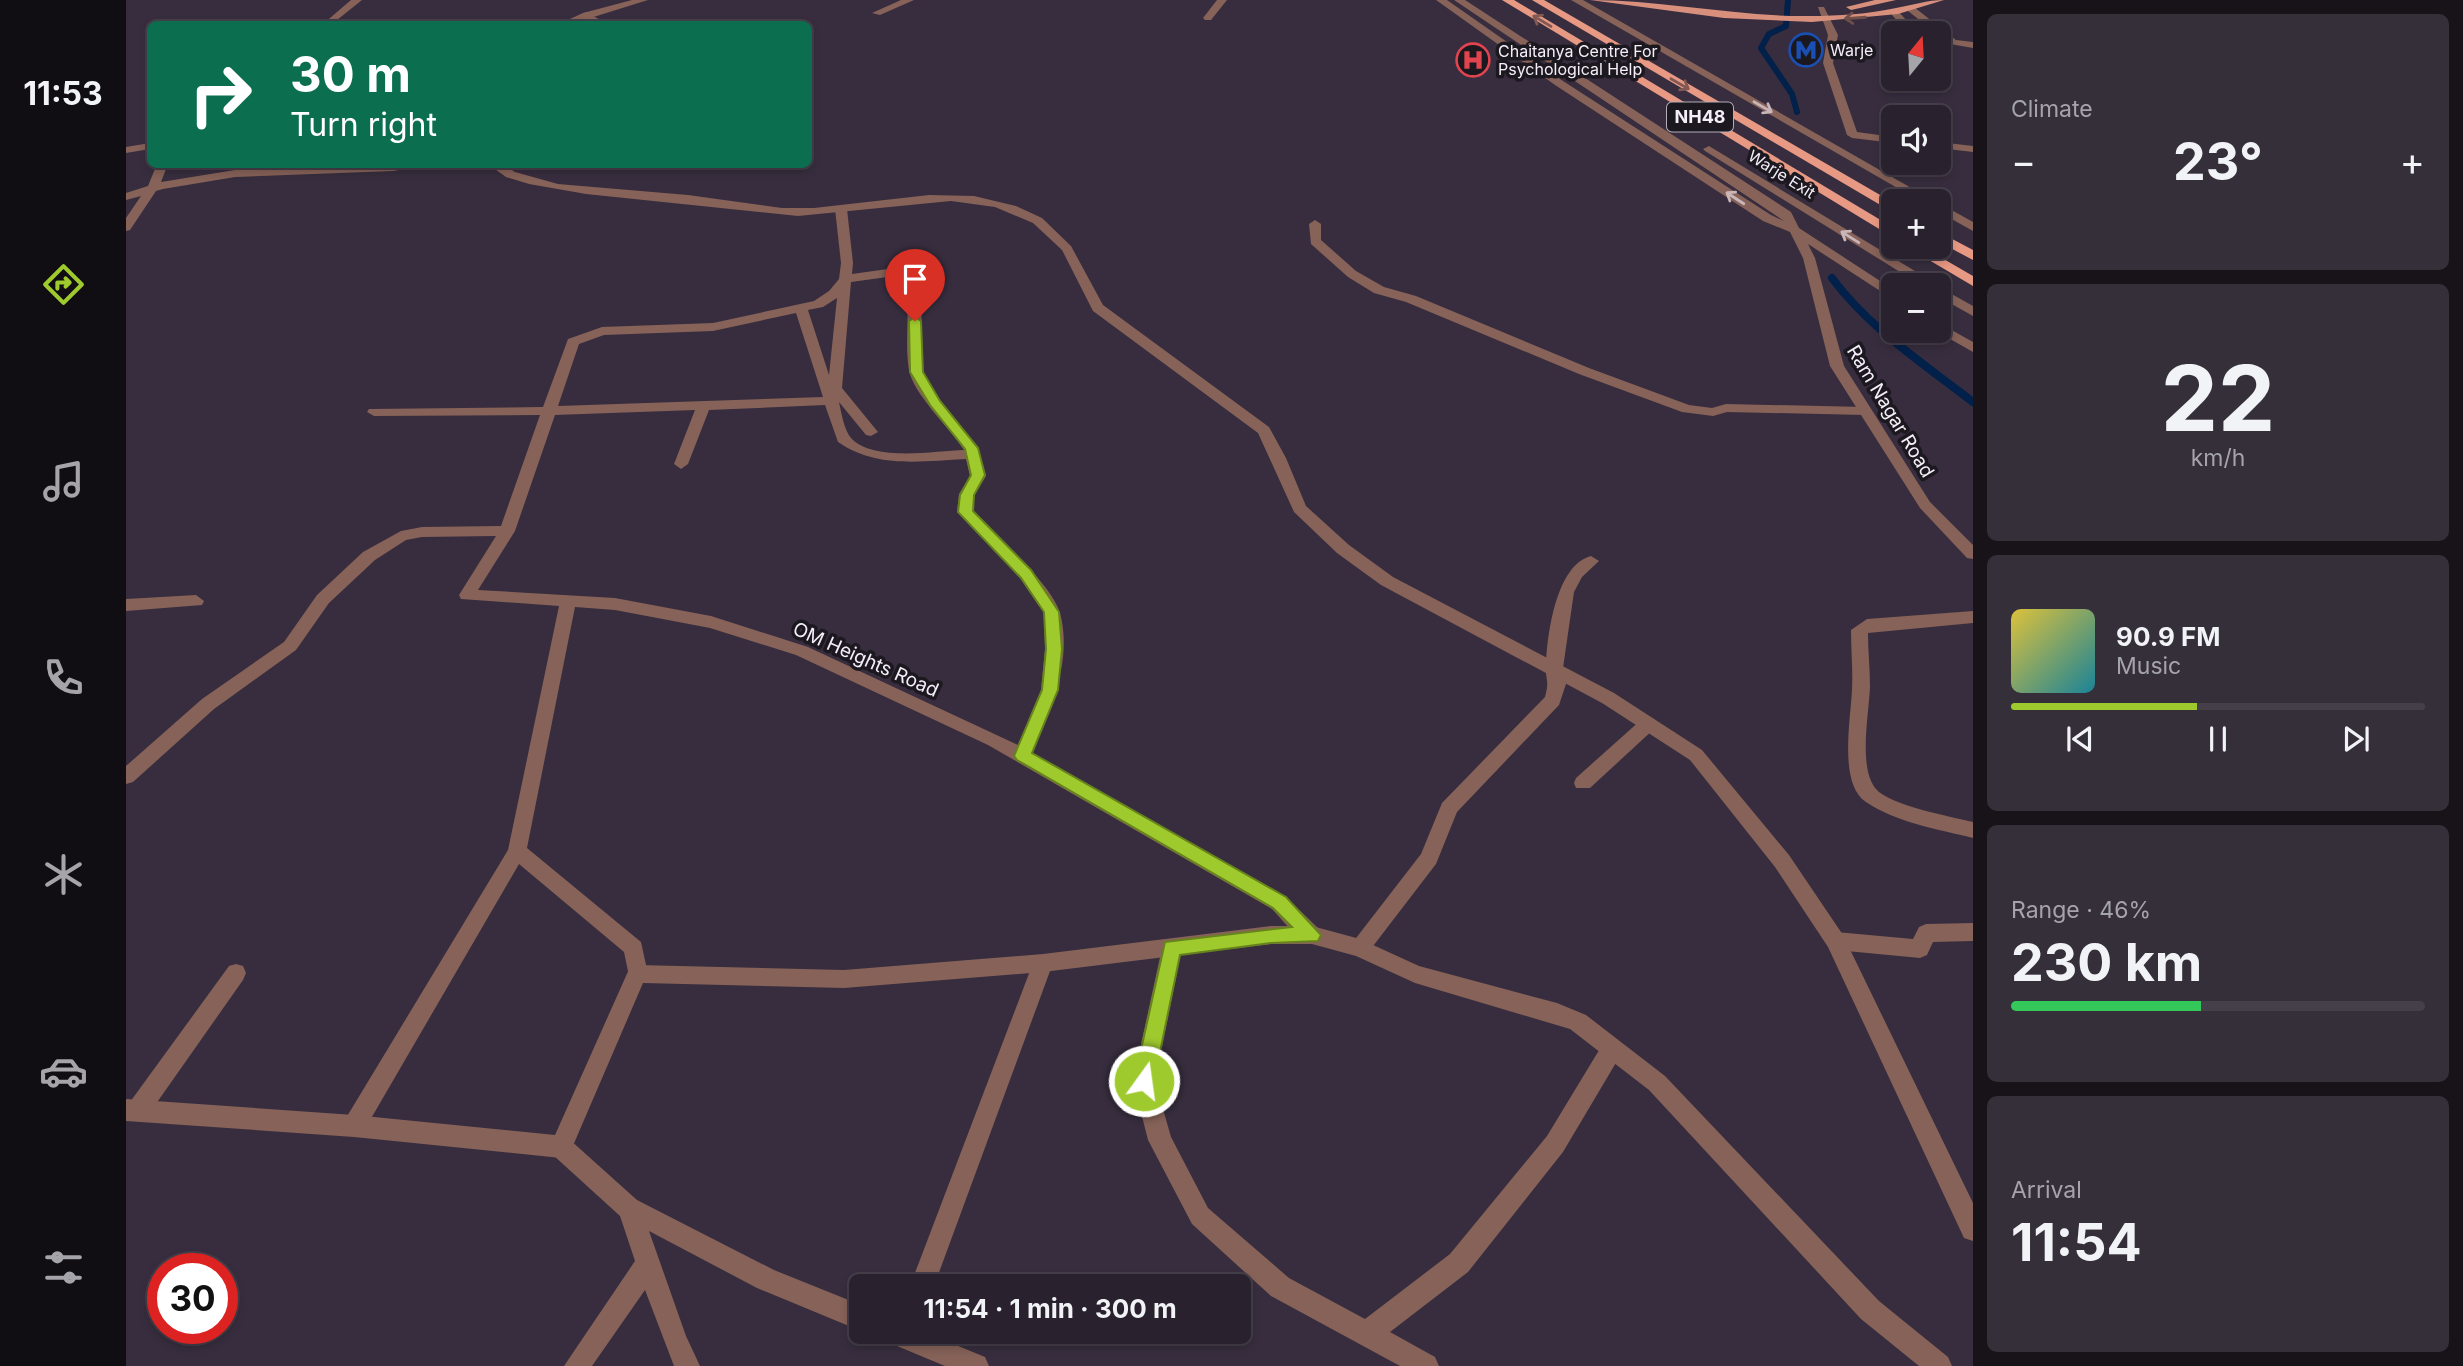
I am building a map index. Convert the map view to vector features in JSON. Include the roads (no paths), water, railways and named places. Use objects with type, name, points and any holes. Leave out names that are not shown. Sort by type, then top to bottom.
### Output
[{"type":"highway","name":"NH48","points":[[1507,0],[1881,226]]},
{"type":"highway","name":"NH48","points":[[1537,0],[1881,201]]},
{"type":"highway","points":[[1951,243],[1973,256]]},
{"type":"highway","points":[[1933,259],[1973,282]]},
{"type":"main road","points":[[1595,0],[1819,14],[1895,13],[1939,0]]},
{"type":"main road","points":[[1819,14],[1891,0]]},
{"type":"street","points":[[331,21],[357,0]]},
{"type":"street","points":[[571,21],[643,0]]},
{"type":"street","points":[[877,13],[909,0]]},
{"type":"street","points":[[1208,18],[1222,0]]},
{"type":"street","points":[[1441,0],[1661,149],[1767,218],[1795,230],[1881,287]]},
{"type":"street","name":"Ram Nagar Road","points":[[1459,0],[1787,215],[1809,258],[1834,358],[1925,505],[1973,554]]},
{"type":"street","name":"Warje Exit","points":[[1476,0],[1722,158],[1909,273]]},
{"type":"street","points":[[1576,0],[1907,189]]},
{"type":"street","points":[[1911,9],[1953,42],[1973,45]]},
{"type":"street","points":[[1895,13],[1902,21]]},
{"type":"street","points":[[1819,14],[1833,35],[1828,64],[1852,135],[1881,138]]},
{"type":"street","points":[[586,15],[596,21]]},
{"type":"street","points":[[126,150],[147,146]]},
{"type":"street","points":[[1951,146],[1973,149]]},
{"type":"street","points":[[126,227],[155,185],[161,168]]},
{"type":"street","points":[[126,197],[155,185],[349,168]]},
{"type":"street","points":[[498,168],[506,174],[562,188],[673,197],[771,212],[841,209],[930,196],[962,196],[999,204],[1057,232],[1076,262],[1095,305],[1264,430],[1279,458],[1299,508],[1343,550],[1387,582],[1554,668],[1696,755],[1782,861],[1836,941],[1973,1229]]},
{"type":"street","points":[[841,209],[848,263],[835,388],[871,432]]},
{"type":"street","points":[[1951,214],[1973,227]]},
{"type":"street","points":[[1315,224],[1315,241],[1327,254],[1379,290],[1411,299],[1584,371],[1687,409],[1713,412],[1726,408],[1865,411]]},
{"type":"street","points":[[973,454],[879,457],[858,452],[843,439],[801,308],[818,304],[834,294],[845,279],[894,272],[911,276],[915,296],[916,372],[934,402],[971,448],[973,454],[978,475],[967,495],[965,512],[1026,574],[1052,612],[1054,649],[1050,690],[1023,756]]},
{"type":"street","points":[[1951,298],[1973,312]]},
{"type":"street","name":"OM Heights Road","points":[[801,308],[713,327],[601,331],[573,342],[507,531],[467,594],[615,604],[711,622],[802,651],[1023,756],[1279,903],[1312,935]]},
{"type":"street","points":[[1951,334],[1973,348]]},
{"type":"street","points":[[374,412],[549,411],[832,401]]},
{"type":"street","points":[[681,464],[704,405]]},
{"type":"street","points":[[126,777],[208,704],[290,646],[323,599],[369,556],[401,536],[422,532],[507,531]]},
{"type":"street","points":[[1360,948],[1429,858],[1449,808],[1553,700],[1558,681],[1554,668],[1566,592],[1576,574],[1591,561]]},
{"type":"street","points":[[126,605],[196,601]]},
{"type":"street","points":[[354,1126],[517,851],[568,601]]},
{"type":"street","points":[[1973,617],[1867,625],[1859,630],[1857,758],[1860,777],[1870,796],[1907,813],[1973,830]]},
{"type":"street","points":[[1583,783],[1648,724]]},
{"type":"street","points":[[517,851],[635,948],[638,974],[561,1147]]},
{"type":"street","points":[[1836,941],[1920,949],[1926,933],[1973,932]]},
{"type":"street","points":[[638,974],[844,979],[1043,963],[1271,935],[1312,935],[1360,948],[1415,974],[1557,1013],[1578,1022],[1657,1083],[1870,1310],[1939,1366]]},
{"type":"street","points":[[1172,948],[1144,1081],[1160,1140],[1200,1216],[1280,1287],[1426,1366]]},
{"type":"street","points":[[926,1274],[1043,963]]},
{"type":"street","points":[[132,1110],[236,973]]},
{"type":"street","points":[[1367,1334],[1459,1263],[1555,1144],[1612,1049]]},
{"type":"street","points":[[132,1110],[354,1126],[561,1147],[629,1208],[766,1279],[849,1313]]},
{"type":"street","points":[[629,1208],[687,1366]]},
{"type":"street","points":[[577,1366],[648,1264]]},
{"type":"street","points":[[925,1344],[976,1366]]},
{"type":"waterway","points":[[1788,0],[1786,26],[1769,34],[1761,48],[1792,94],[1797,112]]},
{"type":"waterway","points":[[1832,278],[1846,296],[1880,329],[1973,402]]},
{"type":"place","name":"Warje","points":[[1806,50]]},
{"type":"place","name":"Chaitanya Centre For Psychological Help","points":[[1473,60]]}]
